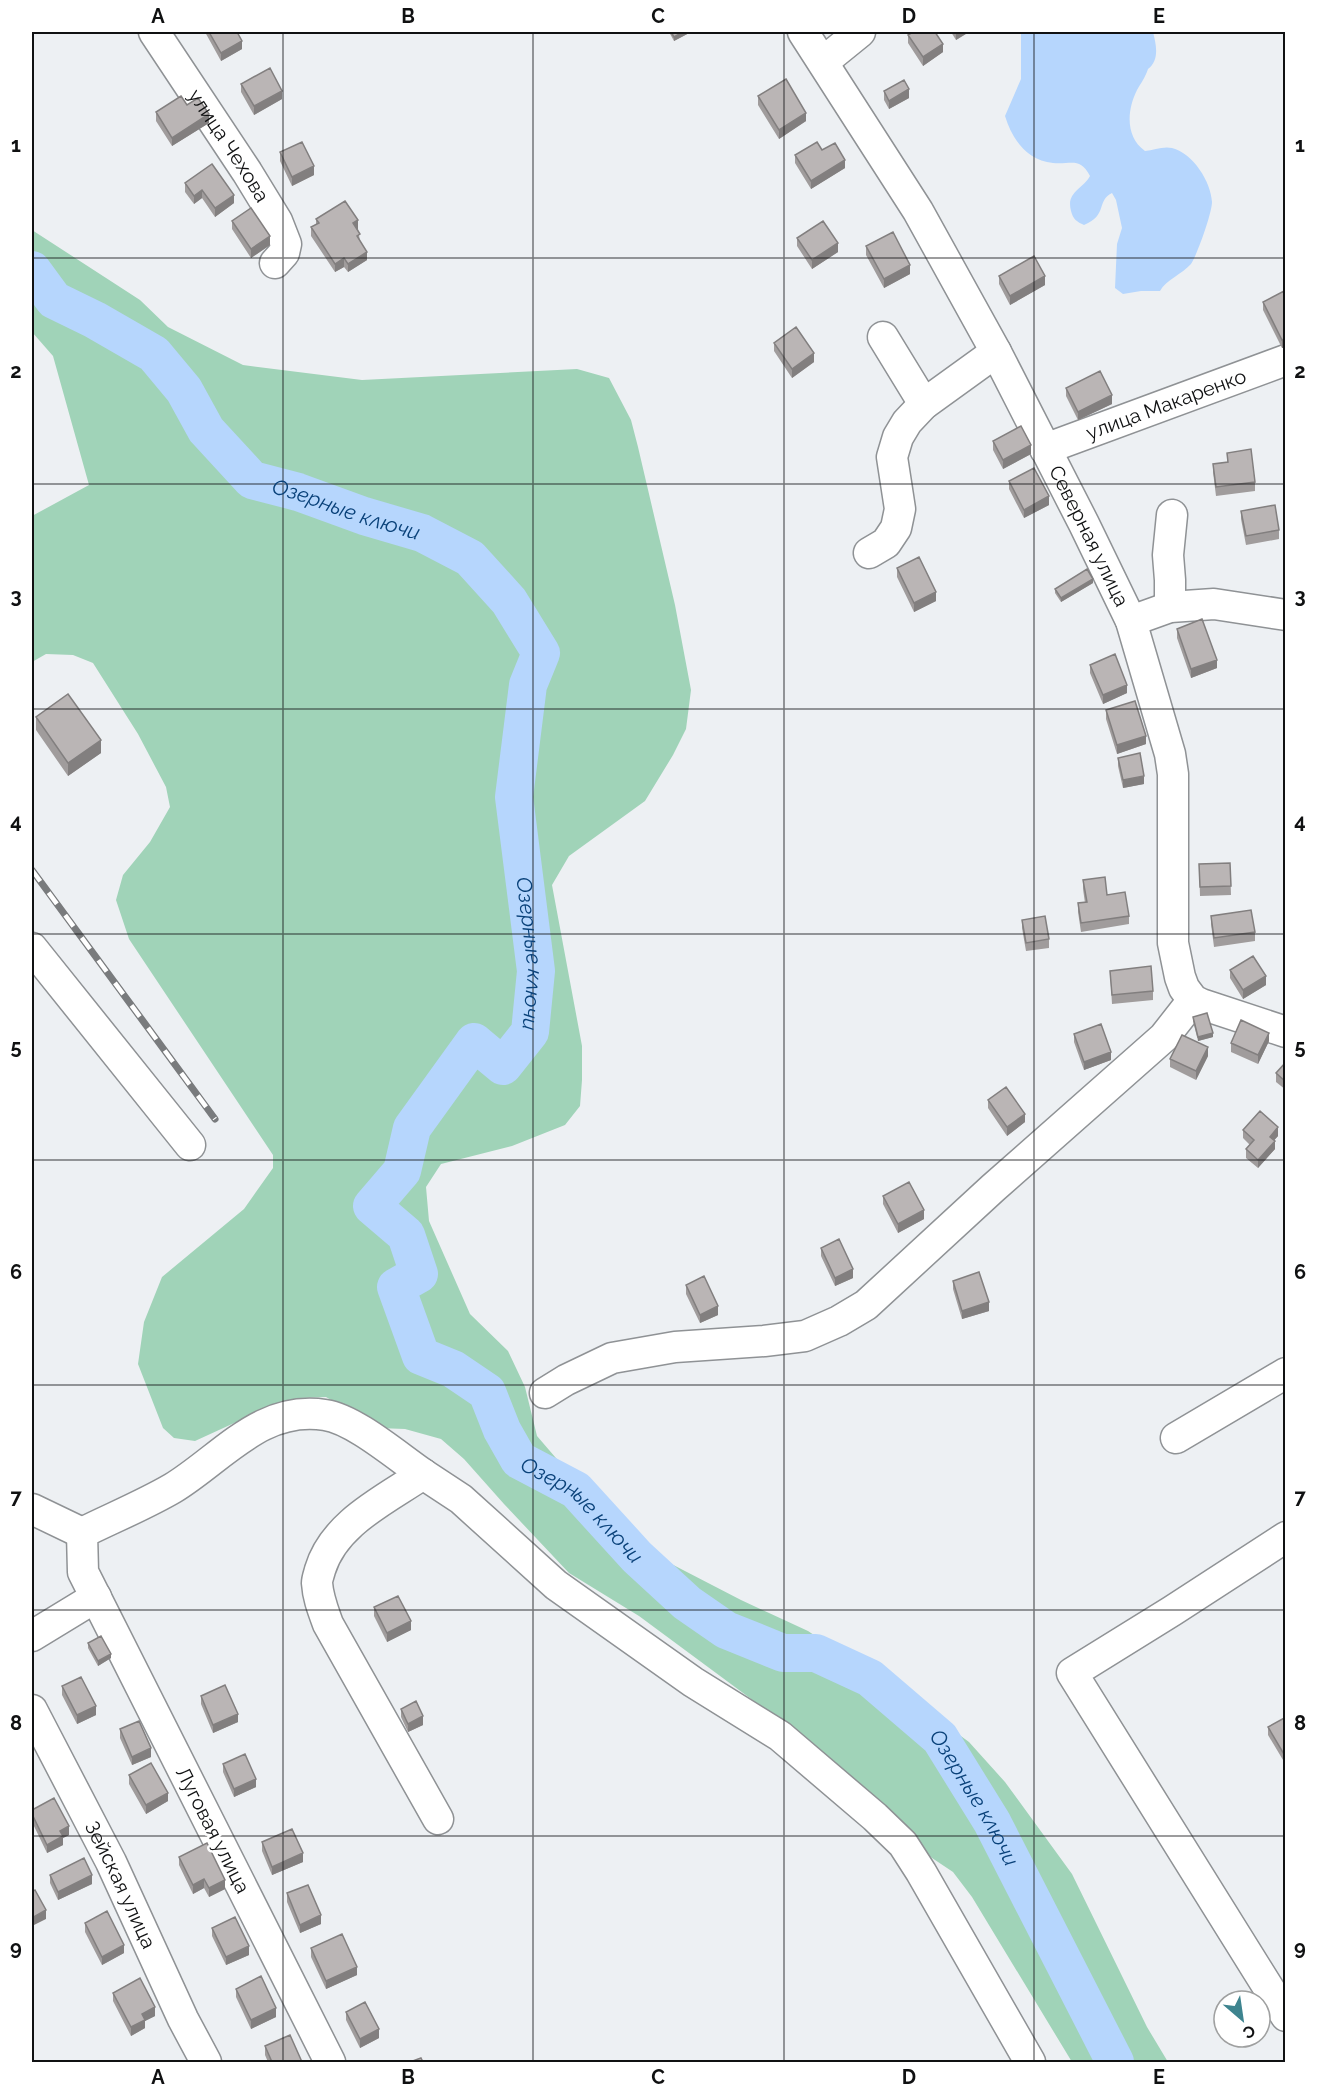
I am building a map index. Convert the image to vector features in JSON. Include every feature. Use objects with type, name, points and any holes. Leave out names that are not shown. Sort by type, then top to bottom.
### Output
[{"type":"street","name":"улица Чехова","points":[[154,32],[277,221],[286,244],[284,253],[275,263]]},
{"type":"street","name":"Северная улица","points":[[803,32],[918,211],[996,352],[1131,621],[1170,754],[1173,774],[1173,943],[1180,977],[1193,1000]]},
{"type":"street","points":[[824,62],[860,32]]},
{"type":"street","points":[[883,337],[924,404]]},
{"type":"street","points":[[869,553],[886,543],[896,528],[900,509],[891,457],[898,437],[907,422],[924,404],[996,352]]},
{"type":"street","name":"улица Макаренко","points":[[1045,449],[1286,360]]},
{"type":"street","points":[[1170,607],[1168,555],[1172,515]]},
{"type":"street","points":[[1131,621],[1170,607],[1214,604],[1286,615]]},
{"type":"street","points":[[32,948],[190,1145]]},
{"type":"street","points":[[545,1394],[566,1380],[612,1358],[675,1347],[805,1336],[838,1322],[866,1305],[1164,1036],[1193,1000],[1286,1032]]},
{"type":"street","points":[[1176,1438],[1286,1373]]},
{"type":"street","points":[[32,1509],[82,1533],[173,1488],[251,1431],[286,1415],[326,1415],[348,1422],[461,1499],[556,1585],[693,1682],[780,1736],[876,1817],[903,1844],[921,1872],[1030,2062]]},
{"type":"street","points":[[423,1474],[356,1518],[334,1540],[324,1557],[317,1581],[320,1603],[328,1623],[438,1819]]},
{"type":"street","name":"Луговая улица","points":[[82,1533],[83,1572],[330,2062]]},
{"type":"street","points":[[1286,1537],[1072,1673],[1286,2016]]},
{"type":"street","points":[[32,1636],[96,1597]]},
{"type":"street","name":"Зейская улица","points":[[32,1710],[111,1862],[183,2019],[206,2062]]},
{"type":"green space","points":[[32,230],[140,300],[168,327],[243,365],[362,380],[577,369],[609,378],[631,420],[675,605],[691,690],[686,729],[645,801],[569,856],[552,885],[582,1046],[580,1106],[565,1125],[512,1146],[441,1164],[426,1187],[429,1221],[470,1314],[508,1351],[525,1387],[537,1436],[574,1479],[654,1555],[741,1600],[808,1631],[969,1742],[1005,1782],[1072,1874],[1147,2027],[1168,2062],[1072,2062],[972,1897],[953,1872],[926,1854],[793,1730],[639,1616],[569,1573],[464,1459],[441,1439],[405,1429],[378,1428],[326,1397],[300,1398],[271,1406],[195,1441],[174,1438],[163,1428],[138,1364],[144,1322],[162,1277],[244,1209],[273,1168],[273,1155],[129,939],[116,900],[123,875],[150,842],[170,807],[166,787],[138,734],[93,663],[73,655],[46,654],[32,662],[32,516],[89,485],[53,356],[32,332]]},
{"type":"water","points":[[1021,32],[1153,32],[1156,57],[1137,90],[1131,106],[1131,131],[1145,151],[1172,148],[1194,162],[1204,177],[1212,202],[1204,234],[1191,264],[1160,291],[1123,294],[1115,288],[1117,244],[1122,228],[1116,200],[1112,193],[1104,200],[1096,217],[1084,225],[1079,223],[1073,216],[1070,205],[1073,195],[1090,176],[1086,170],[1074,163],[1053,163],[1036,158],[1022,147],[1012,133],[1005,116],[1021,79]]},
{"type":"building","points":[[209,32],[237,32],[242,41],[221,53]]},
{"type":"building","points":[[671,32],[683,32],[674,37]]},
{"type":"building","points":[[913,32],[935,32],[943,44],[923,57],[908,35]]},
{"type":"building","points":[[270,68],[282,91],[254,106],[241,84]]},
{"type":"building","points":[[786,79],[806,113],[779,130],[758,96]]},
{"type":"building","points":[[904,80],[909,89],[889,101],[884,91]]},
{"type":"building","points":[[181,96],[187,105],[198,98],[209,114],[172,138],[156,112]]},
{"type":"building","points":[[302,142],[314,166],[292,177],[280,152]]},
{"type":"building","points":[[817,142],[822,150],[835,143],[845,160],[811,181],[795,155]]},
{"type":"building","points":[[212,164],[234,195],[215,208],[202,190],[194,196],[185,183]]},
{"type":"building","points":[[345,201],[358,220],[353,223],[360,234],[357,236],[367,252],[348,264],[344,258],[335,264],[311,227],[319,223],[316,219]]},
{"type":"building","points":[[251,208],[270,236],[251,249],[232,221]]},
{"type":"building","points":[[823,221],[838,243],[812,260],[797,238]]},
{"type":"building","points":[[893,232],[910,265],[884,279],[866,246]]},
{"type":"building","points":[[1034,256],[1045,276],[1010,296],[999,276]]},
{"type":"building","points":[[1284,291],[1286,295],[1286,338],[1282,340],[1263,302]]},
{"type":"building","points":[[796,327],[814,353],[792,369],[774,343]]},
{"type":"building","points":[[1100,371],[1112,395],[1078,412],[1066,388]]},
{"type":"building","points":[[1021,426],[1031,445],[1003,460],[993,441]]},
{"type":"building","points":[[1251,449],[1255,482],[1216,487],[1213,464],[1228,462],[1227,453]]},
{"type":"building","points":[[1034,468],[1049,496],[1024,510],[1009,481]]},
{"type":"building","points":[[1275,505],[1279,530],[1246,536],[1241,511]]},
{"type":"building","points":[[919,557],[936,592],[914,603],[897,568]]},
{"type":"building","points":[[1087,569],[1093,579],[1061,598],[1055,589]]},
{"type":"building","points":[[1202,619],[1217,660],[1191,669],[1177,629]]},
{"type":"building","points":[[1115,654],[1127,685],[1103,695],[1090,665]]},
{"type":"building","points":[[68,694],[101,740],[68,763],[36,717]]},
{"type":"building","points":[[1135,701],[1146,736],[1117,745],[1106,710]]},
{"type":"building","points":[[1140,753],[1144,776],[1123,780],[1118,758]]},
{"type":"building","points":[[1230,863],[1231,886],[1200,887],[1199,864]]},
{"type":"building","points":[[1105,877],[1107,895],[1125,892],[1129,916],[1081,923],[1078,903],[1087,902],[1083,880]]},
{"type":"building","points":[[1251,910],[1255,932],[1214,938],[1211,916]]},
{"type":"building","points":[[1045,916],[1049,939],[1026,943],[1022,920]]},
{"type":"building","points":[[1253,956],[1266,976],[1243,990],[1230,970]]},
{"type":"building","points":[[1151,966],[1153,991],[1112,995],[1110,971]]},
{"type":"building","points":[[1207,1013],[1213,1033],[1198,1037],[1193,1017]]},
{"type":"building","points":[[1241,1020],[1269,1033],[1258,1055],[1231,1043]]},
{"type":"building","points":[[1101,1024],[1111,1052],[1084,1062],[1074,1034]]},
{"type":"building","points":[[1182,1035],[1208,1047],[1196,1071],[1170,1059]]},
{"type":"building","points":[[1286,1062],[1286,1082],[1276,1073]]},
{"type":"building","points":[[1006,1087],[1025,1114],[1007,1127],[988,1100]]},
{"type":"building","points":[[1260,1111],[1278,1127],[1270,1137],[1275,1141],[1258,1160],[1246,1149],[1254,1140],[1243,1130]]},
{"type":"building","points":[[909,1182],[924,1210],[898,1224],[883,1196]]},
{"type":"building","points":[[839,1239],[853,1269],[835,1278],[821,1248]]},
{"type":"building","points":[[979,1272],[989,1302],[962,1311],[953,1281]]},
{"type":"building","points":[[704,1276],[718,1306],[700,1315],[686,1285]]},
{"type":"building","points":[[398,1596],[411,1621],[387,1633],[374,1607]]},
{"type":"building","points":[[101,1636],[111,1654],[98,1661],[88,1643]]},
{"type":"building","points":[[81,1677],[96,1706],[77,1715],[62,1686]]},
{"type":"building","points":[[225,1685],[238,1714],[213,1725],[201,1696]]},
{"type":"building","points":[[416,1701],[423,1716],[408,1724],[401,1709]]},
{"type":"building","points":[[1286,1717],[1286,1756],[1285,1756],[1268,1727]]},
{"type":"building","points":[[139,1721],[151,1748],[132,1757],[120,1729]]},
{"type":"building","points":[[245,1754],[256,1779],[234,1789],[223,1764]]},
{"type":"building","points":[[151,1763],[168,1793],[146,1805],[129,1775]]},
{"type":"building","points":[[54,1798],[69,1826],[60,1831],[63,1836],[47,1845],[32,1810]]},
{"type":"building","points":[[292,1829],[303,1853],[272,1867],[262,1842]]},
{"type":"building","points":[[207,1843],[225,1880],[209,1888],[204,1879],[193,1885],[179,1857]]},
{"type":"building","points":[[84,1858],[92,1875],[58,1892],[50,1875]]},
{"type":"building","points":[[308,1885],[321,1915],[300,1925],[287,1893]]},
{"type":"building","points":[[35,1890],[46,1910],[32,1918],[32,1892]]},
{"type":"building","points":[[107,1911],[124,1945],[102,1957],[85,1923]]},
{"type":"building","points":[[235,1917],[249,1946],[226,1957],[212,1928]]},
{"type":"building","points":[[342,1934],[357,1967],[326,1981],[311,1948]]},
{"type":"building","points":[[261,1976],[276,2008],[251,2020],[236,1989]]},
{"type":"building","points":[[140,1978],[155,2007],[142,2014],[145,2020],[131,2027],[113,1993]]},
{"type":"building","points":[[365,2002],[379,2029],[360,2039],[346,2012]]},
{"type":"building","points":[[290,2035],[302,2062],[272,2062],[265,2046]]},
{"type":"building","points":[[421,2058],[423,2062],[410,2062]]},
{"type":"waterway","name":"Озерные ключи","points":[[32,270],[54,300],[95,320],[154,354],[184,390],[206,430],[252,480],[298,492],[364,516],[422,533],[470,558],[509,601],[541,653],[528,685],[514,797],[536,971],[530,1032],[503,1066],[474,1042],[412,1128],[402,1171],[372,1206],[406,1235],[419,1274],[396,1287],[421,1356],[453,1369],[487,1392],[502,1430],[519,1460],[576,1490],[637,1557],[687,1603],[726,1630],[783,1653],[816,1653],[870,1678],[940,1738],[992,1822],[1115,2062]]},
{"type":"railway","points":[[32,870],[215,1119]]}]
